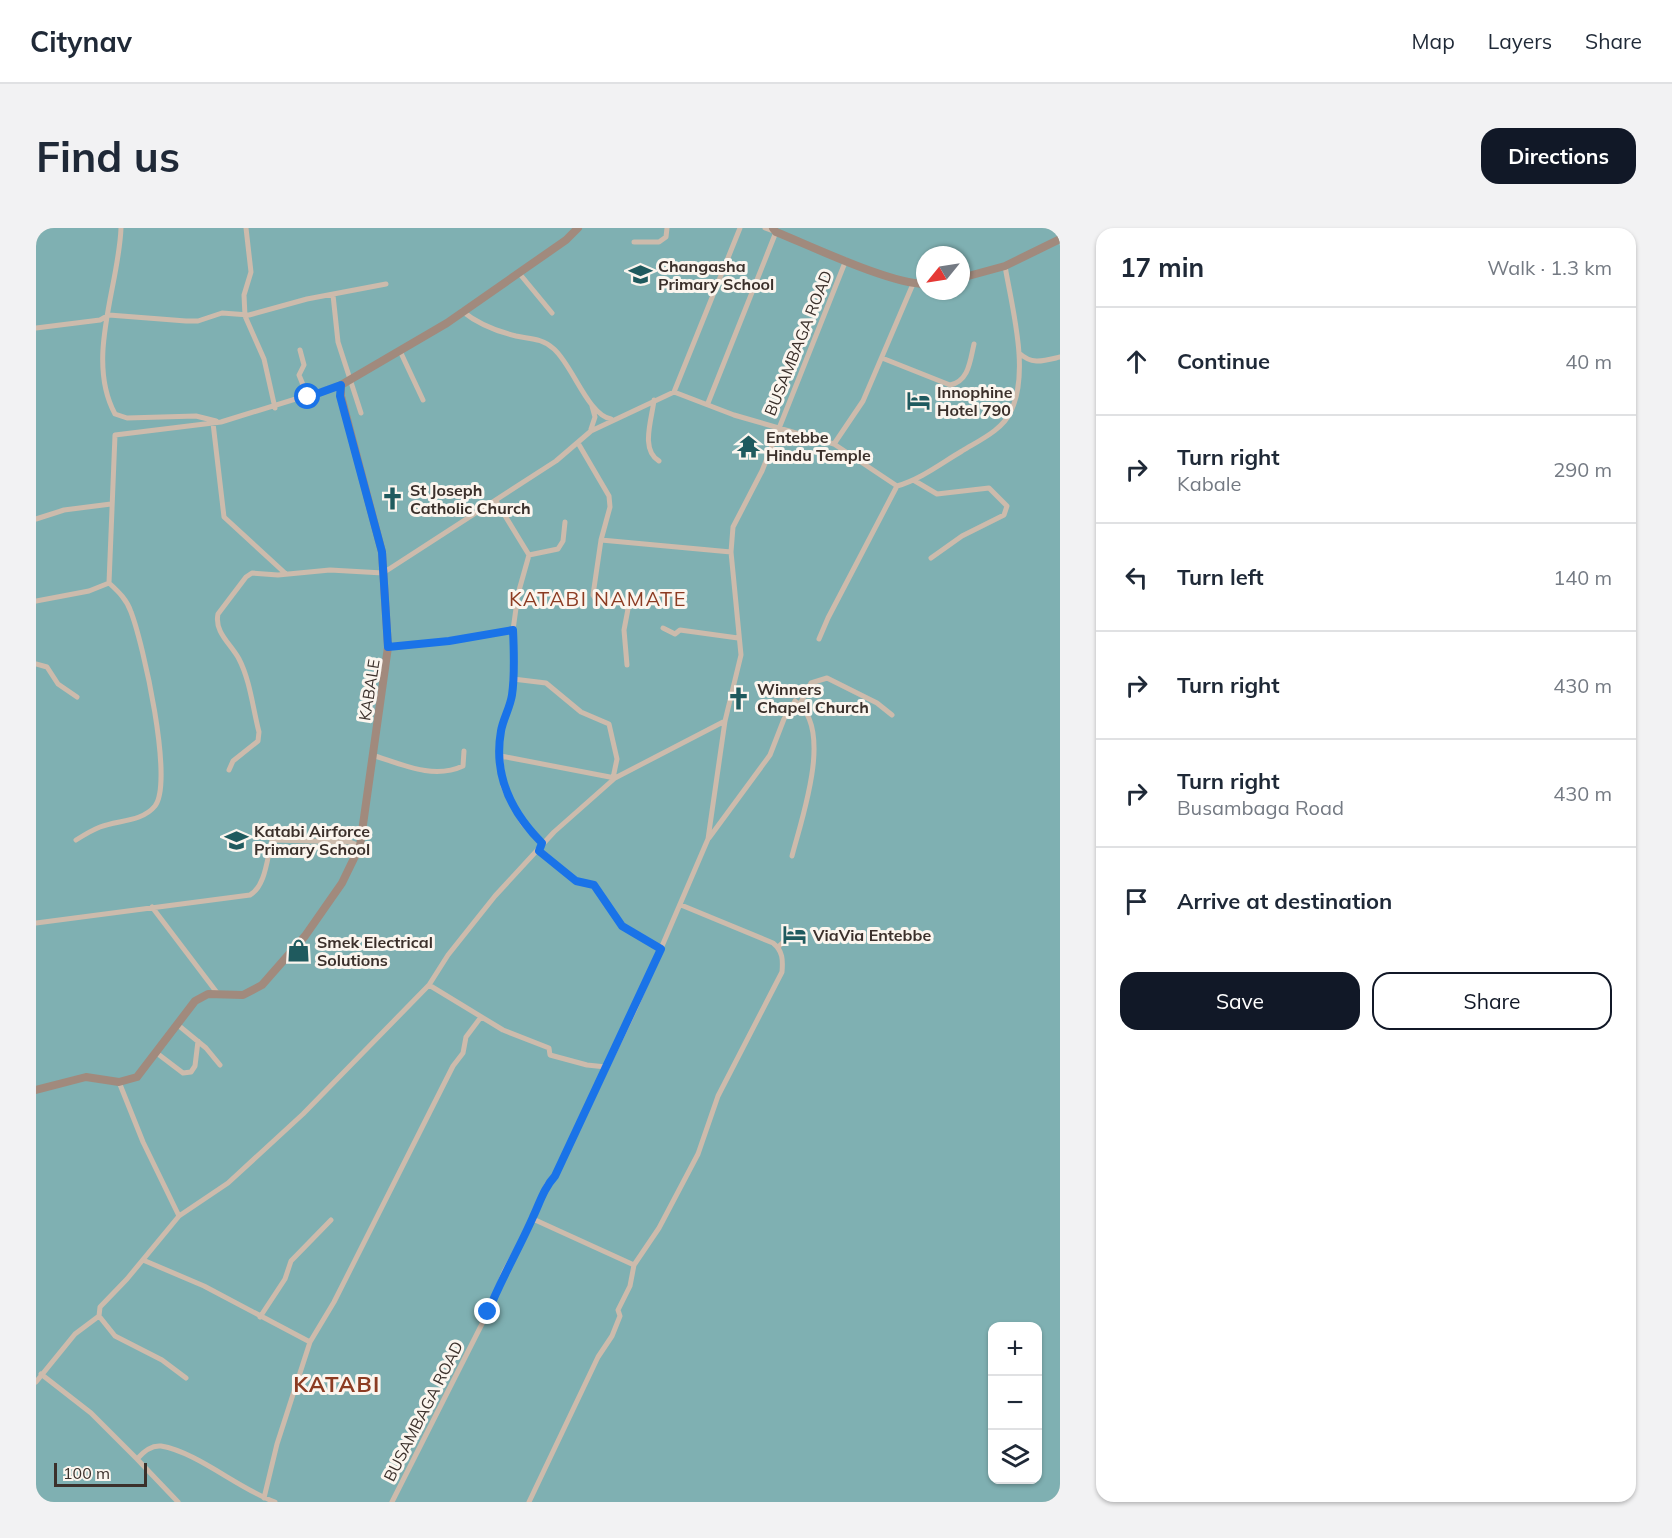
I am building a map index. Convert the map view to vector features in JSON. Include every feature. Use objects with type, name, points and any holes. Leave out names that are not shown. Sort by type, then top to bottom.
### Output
[{"type":"street","points":[[122,228],[102,371],[115,414],[127,418],[196,416],[221,422]]},
{"type":"street","points":[[246,228],[250,272],[244,295],[246,316],[264,358],[275,408]]},
{"type":"street","points":[[76,840],[99,828],[135,819],[153,808],[159,800],[160,762],[146,666],[130,610],[122,595],[109,583],[115,435],[221,422],[275,408],[341,385],[447,323],[578,228]]},
{"type":"street","points":[[634,242],[659,242],[666,237],[667,228]]},
{"type":"street","points":[[674,392],[740,228]]},
{"type":"street","points":[[765,228],[913,284],[863,401],[834,444]]},
{"type":"street","points":[[708,403],[774,230]]},
{"type":"street","points":[[970,276],[1005,266],[1060,239]]},
{"type":"street","name":"BUSAMBAGA ROAD","points":[[392,1502],[418,1455],[488,1312],[504,1272],[533,1219],[547,1184],[555,1176],[681,905],[708,839],[725,721],[741,655],[731,552],[733,527],[762,471],[846,260]]},
{"type":"street","points":[[819,639],[832,609],[897,486],[915,481],[987,435],[1011,412],[1019,382],[1019,353],[1005,266]]},
{"type":"street","points":[[519,273],[552,312]]},
{"type":"street","points":[[36,328],[100,320],[109,315],[186,321],[198,321],[222,313],[246,316],[307,299],[386,285]]},
{"type":"street","points":[[333,296],[338,342],[361,413]]},
{"type":"street","points":[[462,311],[482,326],[516,336],[540,339],[552,347],[564,359],[599,415],[611,419]]},
{"type":"street","points":[[882,358],[950,385],[959,383],[966,375],[974,344]]},
{"type":"street","points":[[300,350],[303,364],[299,375],[308,397]]},
{"type":"street","points":[[400,351],[423,400]]},
{"type":"street","points":[[1019,353],[1028,361],[1042,362],[1060,357]]},
{"type":"street","name":"KABALE","points":[[118,1082],[137,1077],[158,1054],[195,1001],[208,994],[243,994],[262,985],[314,923],[342,883],[360,846],[388,647],[378,532],[340,396],[341,385]]},
{"type":"street","points":[[230,770],[233,761],[258,741],[259,732],[246,677],[240,662],[218,627],[218,614],[252,573],[286,574],[330,570],[383,573],[496,501],[578,443],[591,431],[611,419],[654,400],[674,392],[708,403],[734,415],[834,444],[897,486]]},
{"type":"street","points":[[654,400],[648,448],[652,457],[659,461]]},
{"type":"street","points":[[591,403],[595,417],[591,431]]},
{"type":"street","points":[[213,423],[224,517],[286,574]]},
{"type":"street","points":[[578,443],[609,496],[610,507],[593,595],[596,598],[622,603],[628,609],[624,630],[627,665]]},
{"type":"street","points":[[915,481],[937,494],[988,488],[1007,506],[1004,515],[962,536],[931,558]]},
{"type":"street","points":[[496,501],[529,555],[518,594],[513,630],[512,697],[501,730],[503,786],[514,811],[542,843]]},
{"type":"street","points":[[36,519],[64,510],[111,504]]},
{"type":"street","points":[[529,555],[558,549],[564,542],[565,522]]},
{"type":"street","points":[[602,540],[731,552]]},
{"type":"street","points":[[36,601],[100,588],[109,583]]},
{"type":"street","points":[[663,628],[675,634],[680,630],[738,638]]},
{"type":"street","points":[[388,647],[449,641],[513,630]]},
{"type":"street","points":[[36,664],[47,667],[58,684],[77,697]]},
{"type":"street","points":[[800,704],[811,683],[827,678],[877,704],[891,715]]},
{"type":"street","points":[[513,679],[546,683],[581,712],[609,724],[617,759],[614,778]]},
{"type":"street","points":[[708,839],[770,755],[791,704],[795,701],[800,704],[814,738],[815,764],[792,856]]},
{"type":"street","points":[[186,1378],[162,1360],[115,1336],[99,1316],[100,1307],[179,1216],[228,1183],[362,1057],[404,1009],[429,986],[448,955],[515,872],[539,851],[542,843],[614,778],[725,721]]},
{"type":"street","points":[[372,755],[421,771],[437,772],[463,766],[464,751]]},
{"type":"street","points":[[501,756],[583,771],[601,778],[614,778]]},
{"type":"street","points":[[36,923],[250,895],[258,891],[272,840],[350,842],[360,846]]},
{"type":"street","points":[[539,851],[576,881],[594,885],[622,926],[661,949]]},
{"type":"street","points":[[529,1502],[598,1357],[612,1336],[634,1264],[659,1228],[698,1154],[718,1096],[782,972],[783,959],[778,947],[681,905]]},
{"type":"street","points":[[152,907],[218,994]]},
{"type":"street","points":[[778,947],[791,935]]},
{"type":"street","points":[[429,986],[503,1030],[549,1048],[550,1055],[587,1065],[606,1067]]},
{"type":"street","points":[[264,1498],[277,1444],[310,1342],[334,1302],[453,1066],[463,1053],[466,1037],[481,1017]]},
{"type":"street","points":[[178,1025],[198,1041],[220,1065]]},
{"type":"street","points":[[158,1054],[183,1073],[191,1072],[195,1066],[198,1041]]},
{"type":"street","points":[[36,1090],[86,1077],[118,1082],[143,1142],[179,1216]]},
{"type":"street","points":[[533,1219],[634,1264]]},
{"type":"street","points":[[260,1317],[285,1279],[291,1261],[331,1220]]},
{"type":"street","points":[[143,1260],[204,1286],[310,1342]]},
{"type":"street","points":[[36,1382],[75,1334],[99,1316]]},
{"type":"street","points":[[41,1374],[91,1413],[178,1502]]},
{"type":"street","points":[[137,1459],[149,1448],[161,1446],[192,1459],[275,1502]]},
{"type":"water","points":[[36,228],[1060,228],[1060,1502],[36,1502]]},
{"type":"place","name":"Changasha Primary School","points":[[640,275]]},
{"type":"place","name":"Innophine Hotel 790","points":[[919,401]]},
{"type":"place","name":"Entebbe Hindu Temple","points":[[748,446]]},
{"type":"place","name":"St Joseph Catholic Church","points":[[392,499]]},
{"type":"place","name":"Winners Chapel Church","points":[[739,698]]},
{"type":"place","name":"Katabi Airforce Primary School","points":[[236,840]]},
{"type":"place","name":"ViaVia Entebbe","points":[[795,935]]},
{"type":"place","name":"Smek Electrical Solutions","points":[[299,951]]},
{"type":"district","name":"KATABI NAMATE","points":[[598,598]]},
{"type":"district","name":"KATABI","points":[[337,1384]]},
{"type":"route","points":[[308,397],[341,385],[340,396],[360,460],[382,552],[388,647],[449,641],[513,630],[512,697],[501,730],[500,744],[503,786],[514,811],[542,843],[539,851],[576,881],[594,885],[622,926],[633,930],[639,937],[661,949],[635,1009],[555,1176],[547,1184],[533,1219],[504,1272],[488,1312]]}]
